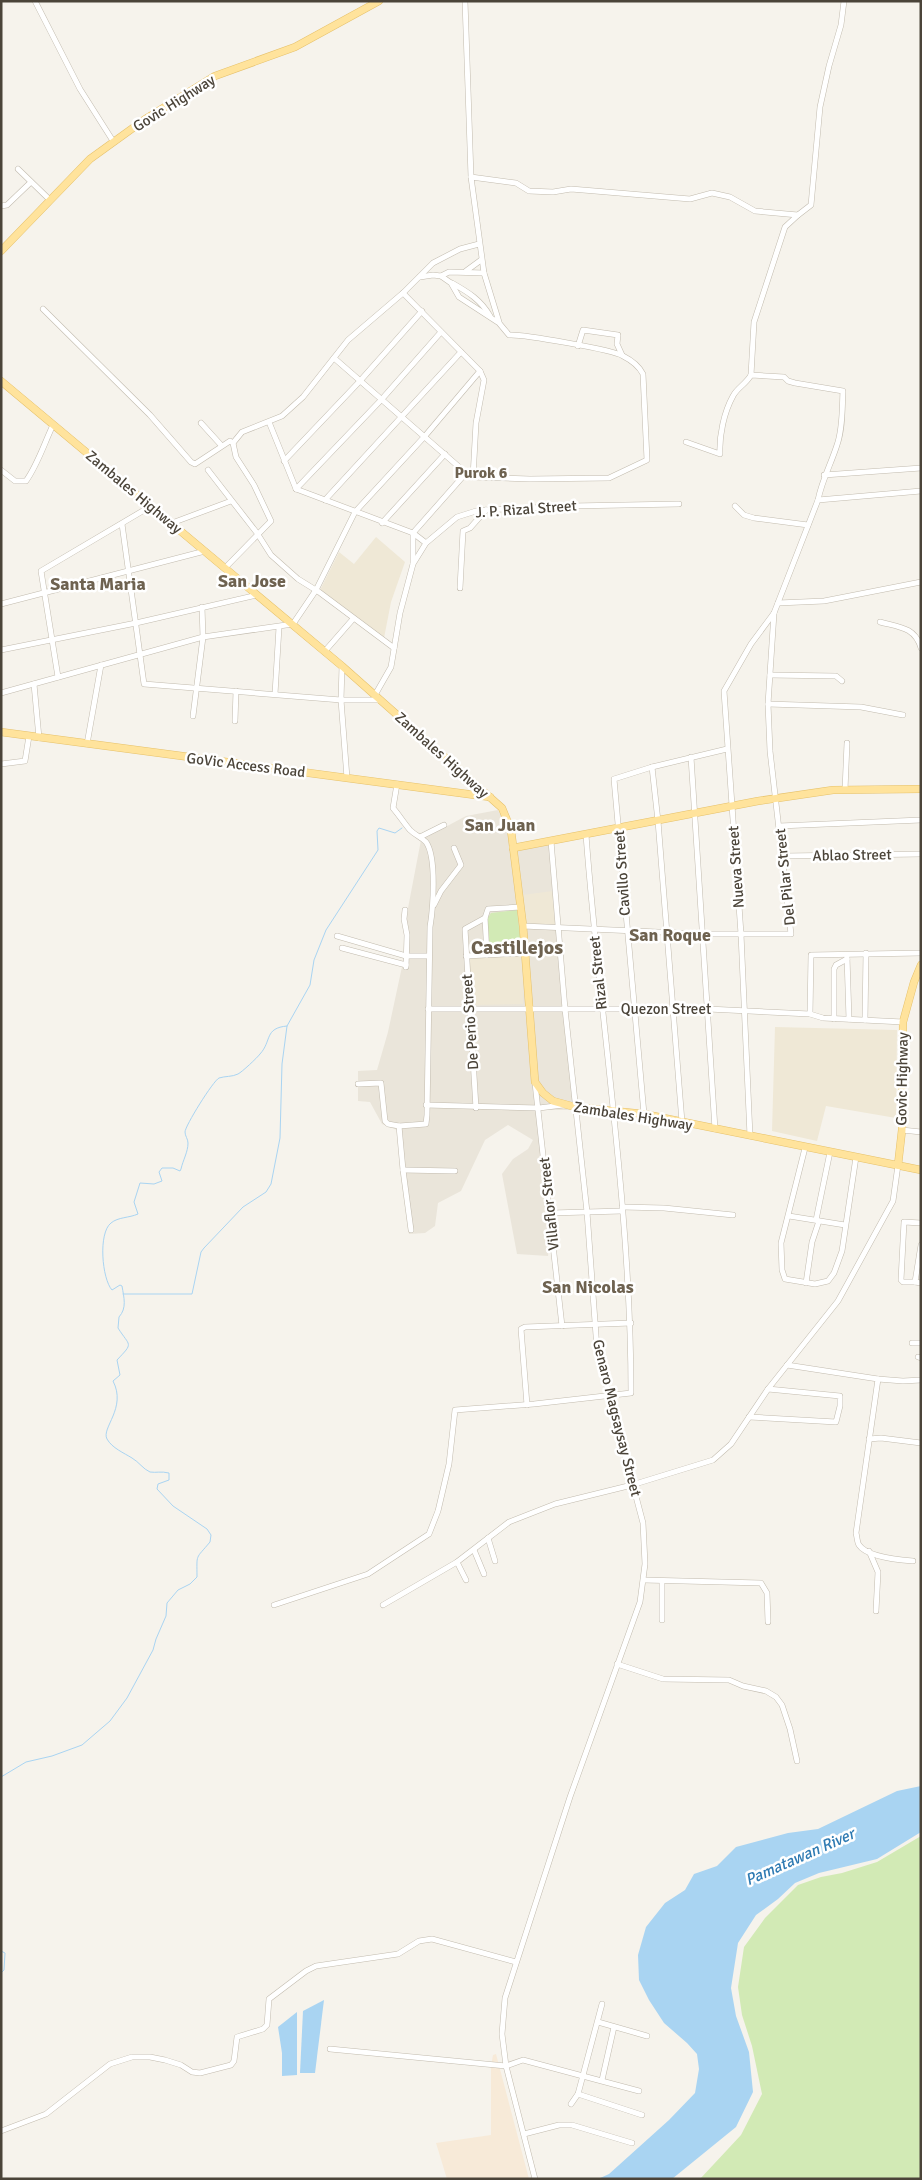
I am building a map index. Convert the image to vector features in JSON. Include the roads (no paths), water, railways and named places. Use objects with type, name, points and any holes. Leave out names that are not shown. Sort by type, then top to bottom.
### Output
[{"type":"main road","name":"Govic Highway","points":[[1,251],[90,159],[113,142],[215,76],[295,47],[379,1]]},
{"type":"main road","name":"Zambales Highway","points":[[1,382],[325,651],[502,808],[508,820],[521,907],[535,1082],[543,1093],[564,1105],[644,1114],[921,1170]]},
{"type":"main road","name":"GoVic Access Road","points":[[1,732],[491,797]]},
{"type":"main road","points":[[513,848],[776,799],[845,790],[921,789]]},
{"type":"main road","name":"Govic Highway","points":[[898,1165],[902,1130],[903,1022],[914,982],[921,965]]},
{"type":"street","points":[[465,1],[471,177],[484,273],[499,323]]},
{"type":"street","points":[[686,442],[720,454],[720,441],[733,395],[747,383],[750,375],[754,322],[785,227],[811,205],[820,107],[841,25],[844,1]]},
{"type":"street","points":[[37,2],[80,89],[113,142]]},
{"type":"street","points":[[18,169],[50,200]]},
{"type":"street","points":[[471,177],[516,183],[529,191],[536,192],[571,189],[690,199],[712,193],[730,196],[755,211],[798,215]]},
{"type":"street","points":[[1,206],[7,205],[31,182]]},
{"type":"street","points":[[233,443],[242,432],[282,416],[303,397],[348,340],[403,293],[433,263],[460,249],[479,244]]},
{"type":"street","points":[[463,272],[482,260]]},
{"type":"street","points":[[442,276],[449,272],[484,273]]},
{"type":"street","points":[[420,277],[442,276],[451,283],[468,291],[478,300],[490,317]]},
{"type":"street","points":[[334,358],[466,473],[473,477],[540,479],[609,478],[647,460],[643,374],[640,367],[622,355],[528,336],[509,335],[499,323],[458,297],[451,283]]},
{"type":"street","points":[[403,293],[480,371],[484,380],[476,423],[473,477]]},
{"type":"street","points":[[43,308],[150,415],[191,462],[195,464],[221,445],[233,443]]},
{"type":"street","points":[[284,461],[360,381],[422,311]]},
{"type":"street","points":[[578,346],[583,330],[618,335],[617,344],[622,355]]},
{"type":"street","points":[[296,489],[382,399],[441,332]]},
{"type":"street","points":[[325,500],[461,352]]},
{"type":"street","points":[[1,693],[203,637],[293,624],[316,590],[355,512],[425,436],[480,371]]},
{"type":"street","points":[[750,375],[784,376],[788,381],[795,383],[843,391],[842,420],[838,444],[824,475],[818,500],[774,613]]},
{"type":"street","points":[[268,422],[296,489],[413,533],[426,543]]},
{"type":"street","points":[[201,423],[221,445]]},
{"type":"street","points":[[1,470],[15,481],[26,481],[36,466],[53,424]]},
{"type":"street","points":[[226,568],[257,533],[271,521],[254,485],[236,457],[233,443]]},
{"type":"street","points":[[382,522],[445,454]]},
{"type":"street","points":[[824,475],[921,468]]},
{"type":"street","points":[[208,470],[257,533],[270,555],[298,579],[316,590],[394,648]]},
{"type":"street","points":[[412,564],[413,533],[466,473]]},
{"type":"street","points":[[818,500],[921,491]]},
{"type":"street","points":[[172,523],[231,501]]},
{"type":"street","name":"J. P. Rizal Street","points":[[378,698],[391,667],[412,564],[426,543],[457,517],[486,510],[678,504]]},
{"type":"street","points":[[58,677],[40,571],[152,506]]},
{"type":"street","points":[[735,506],[744,515],[754,518],[808,525]]},
{"type":"street","points":[[460,588],[463,531],[470,528],[486,510]]},
{"type":"street","points":[[122,524],[130,571],[144,684],[341,700],[378,698]]},
{"type":"street","points":[[1,604],[205,551]]},
{"type":"street","points":[[778,603],[824,600],[921,582]]},
{"type":"street","points":[[1,650],[136,623],[257,595]]},
{"type":"street","points":[[193,716],[203,637],[202,607]]},
{"type":"street","name":"Del Pilar Street","points":[[523,926],[703,934],[791,934],[784,856],[770,751],[768,704],[774,613]]},
{"type":"street","name":"Nueva Street","points":[[750,1136],[741,934],[724,691],[751,644],[774,613]]},
{"type":"street","points":[[325,651],[353,619]]},
{"type":"street","points":[[880,622],[913,633],[918,637],[921,648]]},
{"type":"street","points":[[275,694],[279,627]]},
{"type":"street","points":[[86,744],[101,666]]},
{"type":"street","points":[[342,666],[341,700],[347,778]]},
{"type":"street","points":[[770,675],[836,676],[842,681]]},
{"type":"street","points":[[34,684],[39,738]]},
{"type":"street","points":[[235,720],[236,691]]},
{"type":"street","points":[[768,704],[861,707],[903,714]]},
{"type":"street","points":[[1,764],[25,761],[29,736]]},
{"type":"street","points":[[845,790],[847,743]]},
{"type":"street","name":"Cavillo Street","points":[[644,1114],[633,1009],[614,779],[652,767],[727,749]]},
{"type":"street","points":[[691,757],[715,1129]]},
{"type":"street","points":[[652,767],[682,1122]]},
{"type":"street","points":[[358,1084],[381,1083],[385,1121],[399,1126],[426,1124],[430,927],[433,906],[433,879],[429,850],[426,843],[411,832],[393,808],[397,784]]},
{"type":"street","points":[[779,826],[921,820]]},
{"type":"street","points":[[420,837],[444,825]]},
{"type":"street","name":"Rizal Street","points":[[586,835],[593,928],[613,1111],[631,1323],[631,1393],[608,1396]]},
{"type":"street","name":"Genaro Magsaysay Street","points":[[535,2179],[506,2066],[502,2034],[503,2009],[516,1962],[617,1664],[640,1602],[644,1580],[645,1551],[643,1523],[597,1349],[587,1212],[565,1009],[551,841]]},
{"type":"street","points":[[433,906],[441,891],[461,865],[454,848]]},
{"type":"street","name":"Ablao Street","points":[[784,856],[921,854]]},
{"type":"street","points":[[487,955],[485,918],[488,910],[521,907]]},
{"type":"street","points":[[342,948],[406,966],[407,935],[404,919],[405,910]]},
{"type":"street","name":"De Perio Street","points":[[476,1108],[465,929],[485,918]]},
{"type":"street","points":[[337,936],[406,956],[430,956]]},
{"type":"street","points":[[466,956],[526,953]]},
{"type":"street","points":[[810,1014],[811,955],[847,956],[866,953],[921,953]]},
{"type":"street","points":[[865,1020],[866,953]]},
{"type":"street","points":[[834,1018],[834,969],[847,956]]},
{"type":"street","points":[[847,956],[849,1019]]},
{"type":"street","name":"Quezon Street","points":[[428,1010],[708,1009],[810,1014],[834,1018],[903,1022]]},
{"type":"street","name":"Villaflor Street","points":[[535,1082],[562,1326]]},
{"type":"street","points":[[426,1105],[476,1108],[539,1108],[564,1105]]},
{"type":"street","points":[[399,1126],[411,1230]]},
{"type":"street","points":[[902,1130],[921,1132]]},
{"type":"street","points":[[805,1148],[781,1243],[782,1270],[785,1279],[815,1284],[828,1281],[834,1273],[842,1251],[856,1158]]},
{"type":"street","points":[[806,1283],[830,1152]]},
{"type":"street","points":[[383,1605],[457,1562],[509,1522],[555,1504],[632,1485],[713,1460],[730,1444],[768,1389],[838,1301],[893,1201],[898,1165]]},
{"type":"street","points":[[403,1170],[455,1171]]},
{"type":"street","points":[[550,1213],[664,1208],[733,1215]]},
{"type":"street","points":[[789,1216],[845,1225]]},
{"type":"street","points":[[921,1224],[904,1222],[901,1280],[903,1282],[918,1282],[921,1245]]},
{"type":"street","points":[[527,1405],[521,1329],[525,1327],[631,1323]]},
{"type":"street","points":[[912,1343],[921,1344]]},
{"type":"street","points":[[787,1365],[878,1379],[921,1380]]},
{"type":"street","points":[[878,1379],[856,1533],[858,1544],[882,1557],[913,1561]]},
{"type":"street","points":[[749,1417],[836,1422],[840,1406],[840,1396],[768,1389]]},
{"type":"street","points":[[274,1605],[368,1574],[429,1534],[438,1511],[449,1464],[455,1410],[527,1405],[608,1396]]},
{"type":"street","points":[[870,1439],[881,1438],[921,1443]]},
{"type":"street","points":[[488,1538],[495,1561]]},
{"type":"street","points":[[474,1550],[484,1574]]},
{"type":"street","points":[[868,1551],[878,1572],[876,1611]]},
{"type":"street","points":[[457,1562],[466,1580]]},
{"type":"street","points":[[644,1580],[761,1583],[767,1593],[768,1622]]},
{"type":"street","points":[[662,1581],[662,1620]]},
{"type":"street","points":[[617,1664],[662,1678],[729,1680],[743,1686],[766,1690],[776,1697],[782,1705],[790,1729],[797,1761]]},
{"type":"street","points":[[1,2131],[46,2114],[110,2064],[132,2057],[158,2058],[180,2065],[192,2072],[200,2073],[231,2065],[234,2061],[237,2037],[262,2029],[268,2024],[269,1999],[306,1971],[316,1966],[398,1954],[418,1941],[432,1939],[516,1962]]},
{"type":"street","points":[[572,2104],[578,2094],[602,2004]]},
{"type":"street","points":[[598,2022],[647,2036]]},
{"type":"street","points":[[602,2080],[614,2026]]},
{"type":"street","points":[[330,2048],[506,2066],[523,2060],[602,2080],[639,2092]]},
{"type":"street","points":[[578,2094],[642,2115]]},
{"type":"street","points":[[524,2134],[559,2125],[572,2125],[632,2143]]},
{"type":"water","name":"Pamatawan River","points":[[921,1786],[921,1832],[877,1859],[819,1873],[795,1883],[778,1899],[756,1915],[738,1943],[731,1988],[736,2016],[749,2052],[753,2092],[736,2127],[672,2179],[598,2179],[609,2174],[669,2120],[695,2093],[699,2069],[697,2054],[664,2023],[639,1980],[638,1955],[646,1927],[665,1903],[685,1890],[694,1874],[717,1866],[736,1847],[788,1833],[818,1829],[897,1791]]},
{"type":"water","points":[[324,2000],[315,2073],[300,2073],[303,2011]]},
{"type":"water","points":[[297,2012],[297,2075],[282,2076],[282,2053],[278,2027]]},
{"type":"waterway","points":[[123,1294],[192,1294],[201,1252],[243,1207],[266,1192],[271,1184],[280,1138],[282,1064],[287,1026],[310,985],[314,960],[326,930],[378,850],[377,831],[379,828],[395,833],[402,828]]},
{"type":"waterway","points":[[1,1777],[26,1762],[52,1756],[82,1745],[110,1721],[127,1698],[153,1650],[166,1616],[167,1603],[178,1590],[190,1584],[197,1577],[198,1557],[210,1542],[211,1535],[207,1529],[173,1506],[157,1489],[158,1484],[169,1480],[169,1473],[148,1471],[115,1448],[107,1439],[107,1429],[116,1408],[117,1391],[113,1381],[120,1375],[117,1360],[126,1350],[128,1344],[118,1328],[119,1317],[124,1306],[122,1286],[120,1285],[112,1290],[106,1276],[103,1256],[104,1236],[107,1228],[114,1221],[138,1214],[134,1202],[140,1183],[154,1184],[162,1181],[159,1172],[162,1168],[173,1168],[180,1171],[188,1146],[186,1128],[216,1081],[219,1078],[240,1073],[264,1049],[272,1032],[275,1029],[287,1026]]},
{"type":"waterway","points":[[1,1951],[5,1953],[4,1970],[1,1973]]},
{"type":"district","name":"Purok 6","points":[[481,473]]},
{"type":"district","name":"San Jose","points":[[252,581]]},
{"type":"district","name":"Santa Maria","points":[[98,584]]},
{"type":"district","name":"San Juan","points":[[500,825]]},
{"type":"district","name":"San Roque","points":[[670,935]]},
{"type":"district","name":"Castillejos","points":[[517,947]]},
{"type":"district","name":"San Nicolas","points":[[588,1287]]}]
